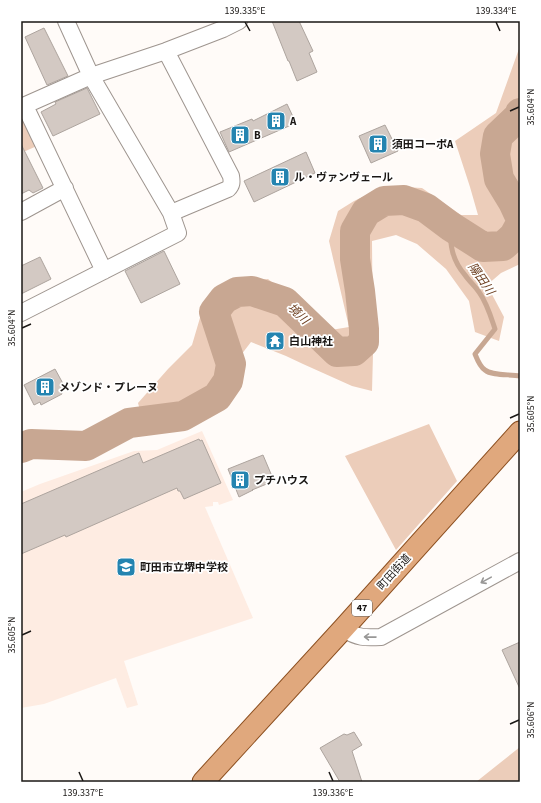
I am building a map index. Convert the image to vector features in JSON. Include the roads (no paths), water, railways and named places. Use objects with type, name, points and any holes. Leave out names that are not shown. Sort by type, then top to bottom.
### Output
[{"type":"main road","name":"町田街道","points":[[203,782],[520,432]]},
{"type":"street","points":[[21,313],[178,233],[171,213],[91,76],[66,21]]},
{"type":"street","points":[[104,271],[66,188],[23,107],[91,76],[166,51],[221,25],[239,21]]},
{"type":"street","points":[[166,51],[231,176],[232,181],[231,186],[228,189],[171,213]]},
{"type":"street","points":[[21,212],[66,188]]},
{"type":"street","points":[[343,629],[353,635],[368,638],[382,637],[520,561]]},
{"type":"waterway","name":"境川","points":[[520,113],[519,116],[498,136],[495,154],[499,179],[520,217]]},
{"type":"waterway","name":"境川","points":[[21,448],[31,444],[86,446],[129,423],[183,416],[217,397],[228,381],[231,364],[214,312],[224,299],[237,292],[252,291],[285,302],[337,352],[354,351],[364,342],[360,291],[355,259],[355,231],[366,212],[384,201],[404,200],[426,208],[450,226],[483,247],[503,246],[514,236],[520,225]]},
{"type":"waterway","name":"陽田川","points":[[450,226],[451,246],[457,264],[482,296],[495,329],[475,354],[483,369],[488,372],[520,376]]},
{"type":"place","name":"A","points":[[276,121]]},
{"type":"place","name":"B","points":[[240,135]]},
{"type":"place","name":"須田コーポA","points":[[378,144]]},
{"type":"place","name":"ル・ヴァンヴェール","points":[[280,177]]},
{"type":"place","name":"白山神社","points":[[275,341]]},
{"type":"place","name":"メゾンド・プレーヌ","points":[[45,387]]},
{"type":"place","name":"プチハウス","points":[[240,480]]},
{"type":"place","name":"町田市立堺中学校","points":[[126,567]]}]
